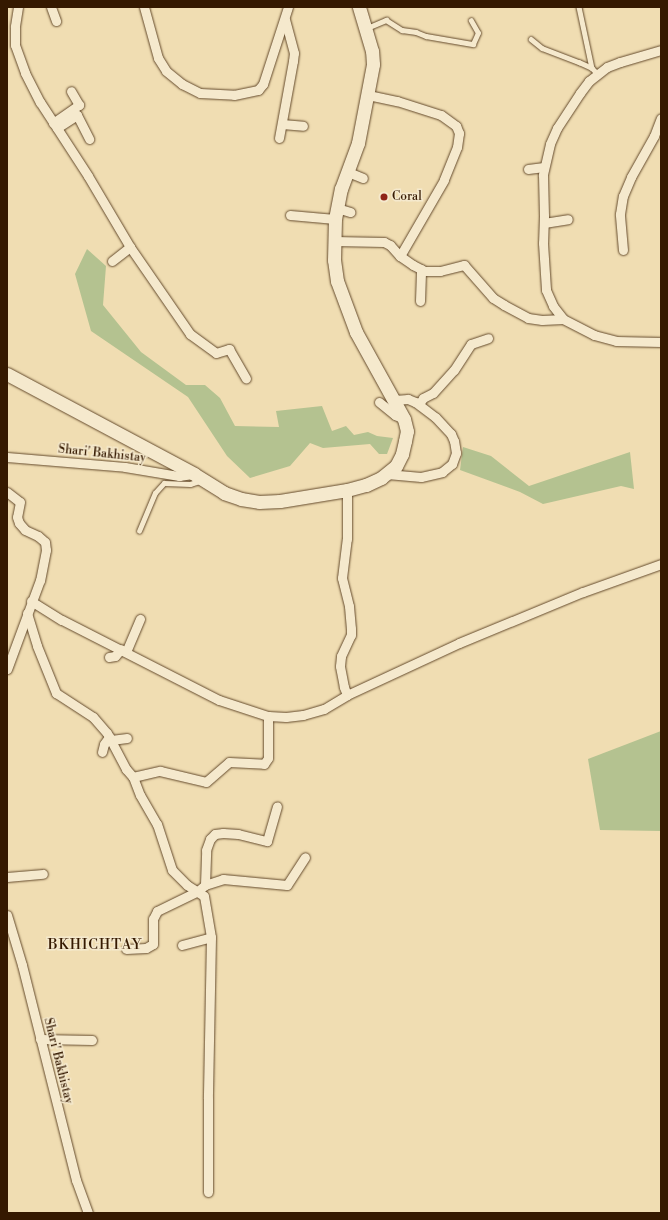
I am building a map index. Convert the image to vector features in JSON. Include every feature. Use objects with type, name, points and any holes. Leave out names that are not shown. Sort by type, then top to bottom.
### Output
[{"type":"main road","points":[[7,374],[198,477],[224,493],[241,499],[259,502],[280,501],[347,490],[366,485],[387,474],[396,466],[402,454],[407,431],[404,419],[356,332],[337,281],[334,260],[336,214],[358,143],[373,64],[372,51],[366,28],[358,7]]},
{"type":"street","points":[[18,7],[15,28],[15,45],[25,73],[40,102],[88,176],[130,247],[146,264],[190,334],[216,353],[229,349],[246,378]]},
{"type":"street","points":[[51,7],[56,21]]},
{"type":"street","points":[[144,7],[158,58],[166,71],[182,84],[200,93],[213,94],[249,93],[258,90],[263,84],[288,7]]},
{"type":"street","points":[[279,138],[294,61],[294,53],[285,18]]},
{"type":"street","points":[[661,50],[595,71],[557,128],[550,144],[544,167],[543,249],[546,290],[553,306],[563,319],[594,334],[616,341],[661,342]]},
{"type":"street","points":[[55,126],[79,105],[71,91]]},
{"type":"street","points":[[368,95],[397,101],[441,115],[456,126],[459,133],[457,147],[444,180],[400,256]]},
{"type":"street","points":[[55,126],[77,115],[89,139]]},
{"type":"street","points":[[623,250],[620,214],[623,196],[631,177],[654,136],[661,118]]},
{"type":"street","points":[[282,124],[303,126]]},
{"type":"street","points":[[528,169],[544,167]]},
{"type":"street","points":[[348,172],[363,178]]},
{"type":"street","points":[[290,215],[336,214],[350,212]]},
{"type":"street","points":[[544,223],[568,219]]},
{"type":"street","points":[[334,241],[384,242],[390,245],[400,256],[425,271],[440,271],[464,265],[493,298],[516,312],[528,318],[542,320],[563,319]]},
{"type":"street","points":[[112,261],[130,247]]},
{"type":"street","points":[[420,301],[421,269]]},
{"type":"street","points":[[419,404],[423,398],[433,393],[454,370],[471,344],[488,338]]},
{"type":"street","points":[[387,474],[421,477],[433,475],[448,468],[454,461],[455,448],[451,434],[446,426],[419,404],[408,399],[394,400]]},
{"type":"street","points":[[379,402],[395,415],[404,419]]},
{"type":"street","name":"Shari' Bakhistay","points":[[7,457],[125,467],[179,476],[198,477]]},
{"type":"street","points":[[347,490],[347,539],[342,578],[349,606],[351,635],[341,656],[340,666],[347,695]]},
{"type":"street","points":[[7,492],[20,502],[17,517],[19,523],[25,530],[38,536],[45,542],[45,562],[40,580],[7,669]]},
{"type":"street","points":[[31,601],[62,620],[124,650],[194,689],[219,700],[268,716],[294,716],[312,713],[332,705],[347,695],[459,642],[583,592],[661,564]]},
{"type":"street","points":[[27,613],[36,646],[56,693],[93,716],[110,739],[126,769],[133,777],[140,795],[157,824],[172,870],[187,885],[201,888]]},
{"type":"street","points":[[108,657],[115,656],[124,650],[140,619]]},
{"type":"street","points":[[133,777],[160,771],[206,782],[229,762],[264,764],[268,758],[268,716]]},
{"type":"street","points":[[102,752],[104,744],[110,739],[128,738]]},
{"type":"street","points":[[208,1192],[211,937],[204,896],[201,888],[206,850],[210,839],[215,834],[238,834],[268,841],[277,806]]},
{"type":"street","points":[[126,949],[146,948],[153,944],[153,919],[157,911],[201,888],[223,879],[287,885],[305,856]]},
{"type":"street","points":[[7,877],[44,874]]},
{"type":"street","name":"Shari' Bakhistay","points":[[7,915],[22,965],[76,1180],[88,1213]]},
{"type":"street","points":[[182,945],[211,937]]},
{"type":"street","points":[[40,1039],[92,1040]]},
{"type":"lane","points":[[579,7],[595,71]]},
{"type":"lane","points":[[366,28],[386,20],[402,30],[416,32],[426,36],[473,44],[478,33],[471,21]]},
{"type":"lane","points":[[531,39],[542,48],[595,71]]},
{"type":"lane","points":[[139,530],[155,492],[164,483],[190,484],[198,477]]},
{"type":"green space","points":[[87,249],[106,266],[103,305],[141,352],[186,385],[205,385],[220,398],[235,426],[279,427],[276,411],[322,406],[332,431],[346,426],[354,435],[368,432],[377,436],[393,438],[387,454],[379,454],[370,444],[323,448],[310,443],[290,466],[250,478],[227,456],[188,397],[91,331],[75,274]]},
{"type":"green space","points":[[463,447],[491,456],[529,486],[630,452],[634,489],[621,486],[543,504],[520,492],[460,470]]},
{"type":"green space","points":[[661,731],[661,831],[600,830],[588,759]]},
{"type":"place","name":"Coral","points":[[384,197]]},
{"type":"district","name":"BKHICHTAY","points":[[95,945]]}]
